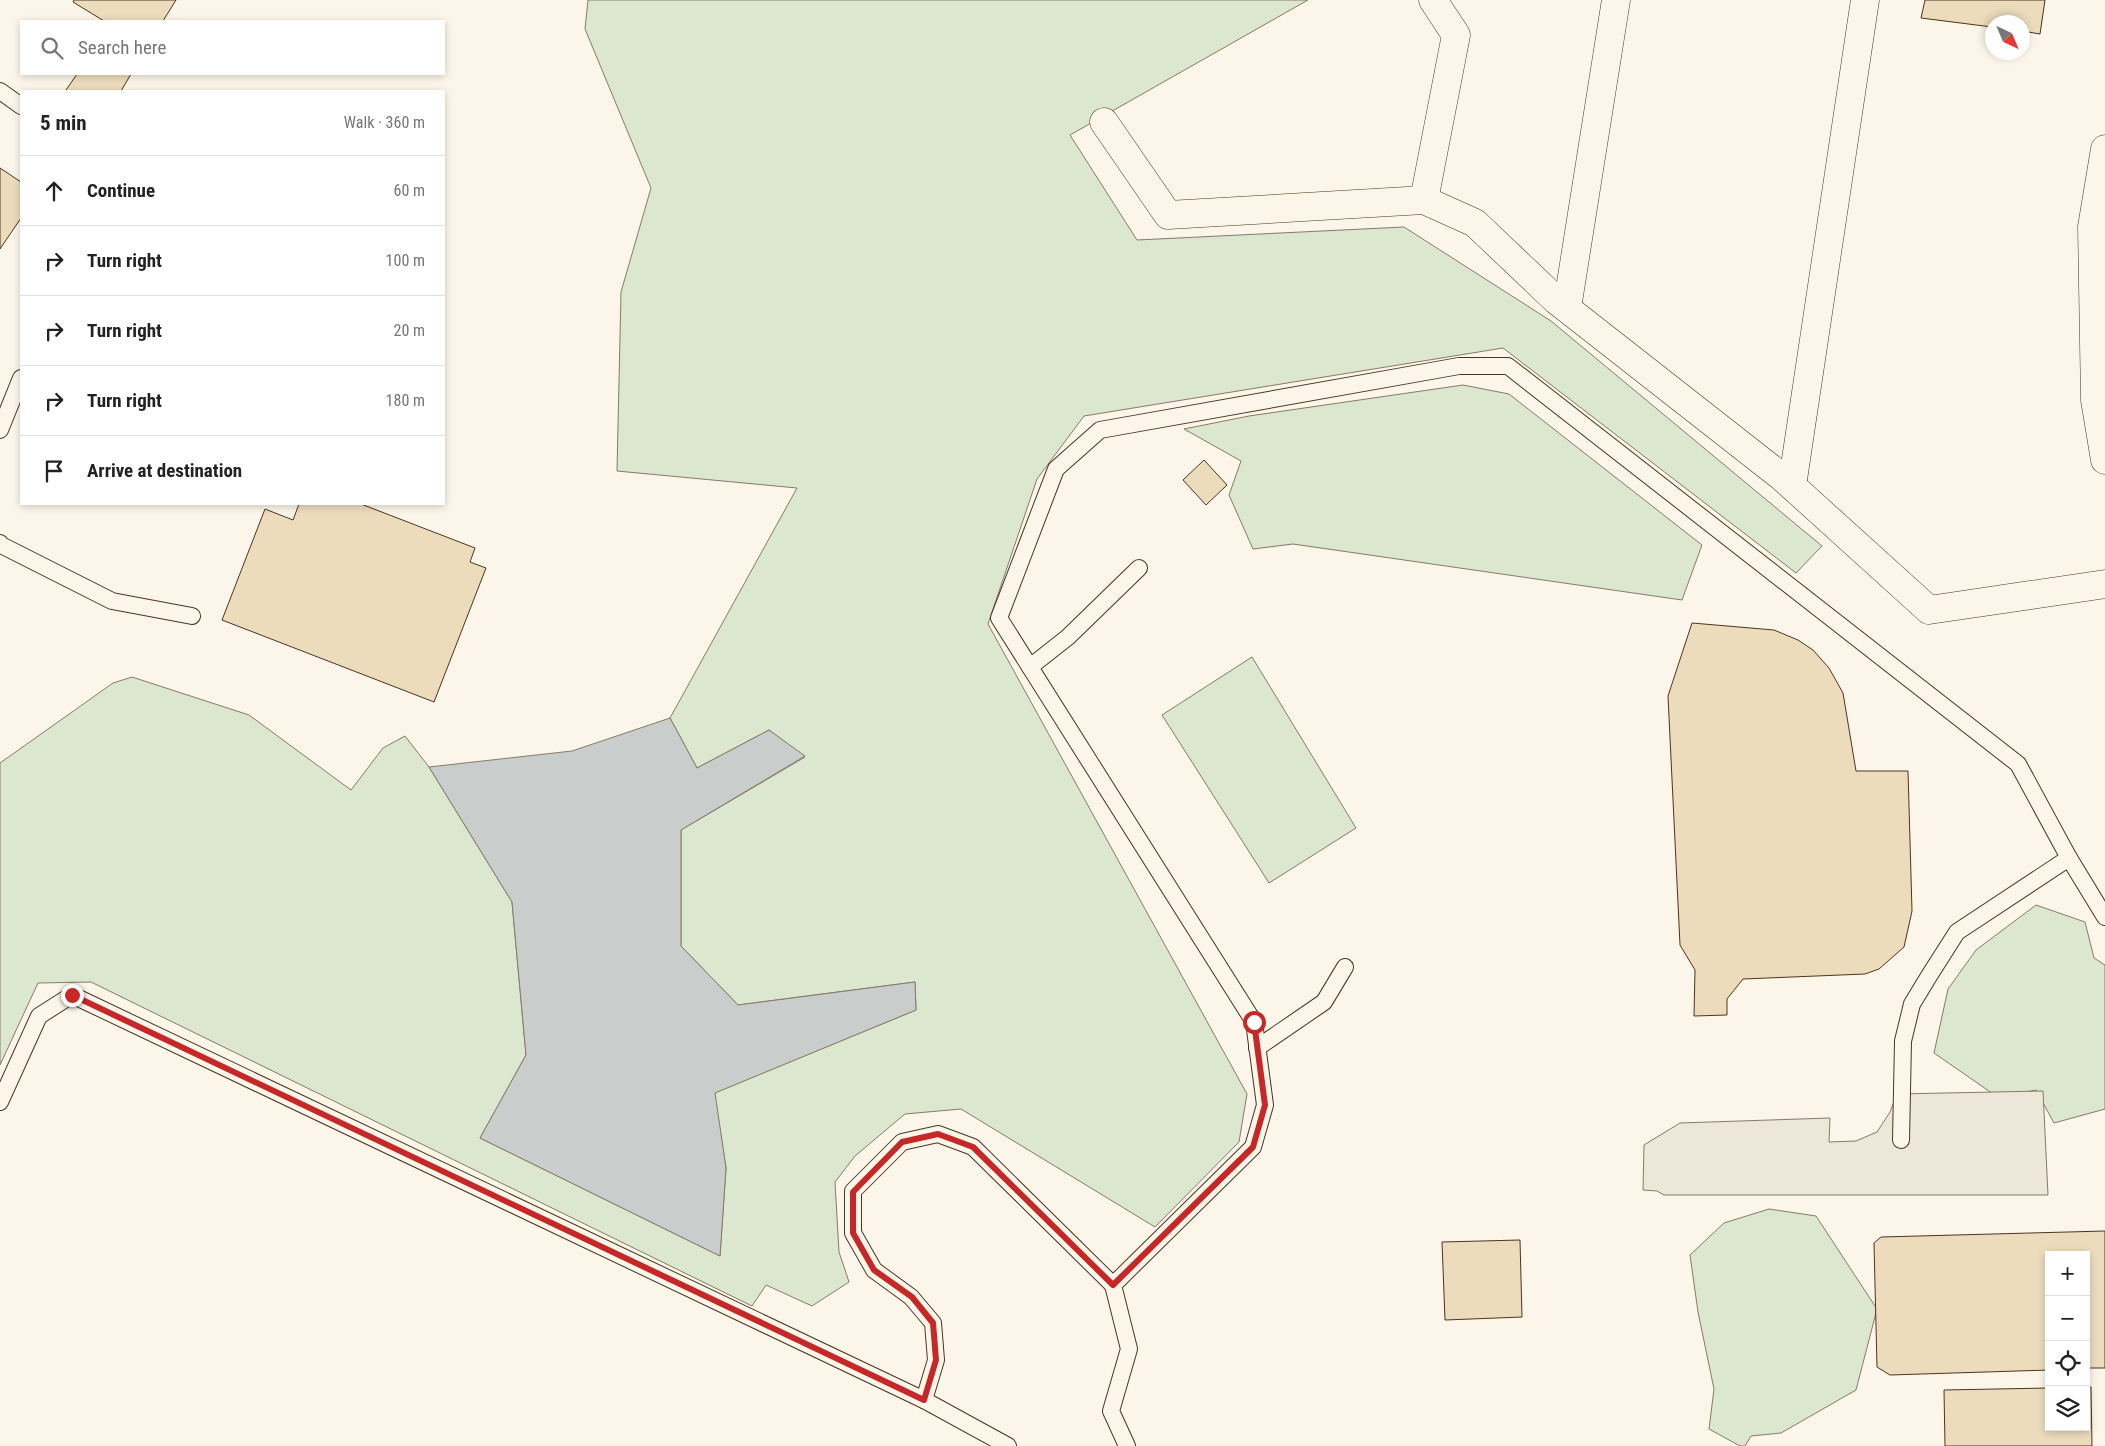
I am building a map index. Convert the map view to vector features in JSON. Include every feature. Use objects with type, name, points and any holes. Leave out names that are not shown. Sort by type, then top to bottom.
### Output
[{"type":"street","points":[[1424,200],[1456,35],[1433,0]]},
{"type":"street","points":[[1567,308],[1616,0]]},
{"type":"street","points":[[1792,486],[1865,0]]},
{"type":"street","points":[[1104,122],[1168,216],[1424,200],[1475,223],[1567,308],[1792,486],[1929,610],[2105,584]]},
{"type":"street","points":[[2105,149],[2092,228],[2100,398],[2105,460]]},
{"type":"lane","points":[[0,91],[20,105]]},
{"type":"lane","points":[[1113,1285],[1253,1147],[1265,1105],[1254,1022],[999,618],[1056,469],[1100,430],[1459,366],[1508,366],[2018,764],[2069,858],[2105,917]]},
{"type":"lane","points":[[0,430],[20,380]]},
{"type":"lane","points":[[0,543],[112,601],[192,616]]},
{"type":"lane","points":[[1030,667],[1068,637],[1139,568]]},
{"type":"lane","points":[[1901,1140],[1903,1041],[1912,1004],[1957,932],[2069,858]]},
{"type":"lane","points":[[1257,1048],[1324,1002],[1345,967]]},
{"type":"lane","points":[[0,1102],[39,1016],[72,995],[924,1400],[1008,1446]]},
{"type":"lane","points":[[924,1400],[936,1360],[933,1323],[912,1297],[874,1270],[853,1233],[853,1192],[902,1142],[938,1134],[973,1147],[1113,1285],[1130,1349],[1112,1411],[1127,1446]]},
{"type":"green space","points":[[588,0],[1308,0],[1070,135],[1137,240],[1404,227],[1551,321],[1822,546],[1796,573],[1503,348],[1084,416],[1037,479],[988,624],[1247,1094],[1239,1142],[1155,1227],[961,1109],[905,1114],[855,1156],[835,1182],[839,1252],[849,1282],[812,1306],[766,1285],[752,1306],[91,982],[38,983],[0,1065],[0,763],[113,683],[132,677],[249,715],[351,790],[383,748],[405,736],[429,767],[512,902],[526,1055],[480,1138],[720,1256],[726,1168],[714,1093],[916,1010],[915,982],[738,1005],[681,946],[681,830],[805,757],[769,730],[697,768],[670,718],[797,488],[617,471],[621,292],[651,188],[585,29]]},
{"type":"green space","points":[[1463,385],[1509,394],[1702,545],[1682,600],[1293,544],[1253,549],[1229,495],[1241,461],[1184,429],[1249,416]]},
{"type":"green space","points":[[1252,657],[1356,828],[1269,883],[1162,715]]},
{"type":"green space","points":[[2036,905],[2085,922],[2094,958],[2105,965],[2105,1109],[2054,1123],[2036,1090],[1999,1098],[1934,1053],[1948,989],[1976,950]]},
{"type":"green space","points":[[1769,1209],[1816,1216],[1877,1309],[1856,1390],[1781,1433],[1751,1436],[1745,1446],[1740,1446],[1709,1429],[1714,1389],[1698,1312],[1690,1255],[1724,1223]]},
{"type":"shaded area","points":[[670,718],[697,768],[769,730],[805,756],[681,830],[681,946],[738,1005],[915,982],[916,1010],[715,1093],[726,1168],[720,1256],[480,1138],[526,1055],[512,902],[429,767],[572,751]]},
{"type":"shaded area","points":[[2043,1091],[2048,1195],[1664,1195],[1657,1191],[1643,1190],[1644,1145],[1680,1123],[1830,1118],[1829,1142],[1856,1141],[1877,1132],[1890,1112],[1897,1094]]},
{"type":"building","points":[[74,0],[176,0],[164,20],[102,20],[73,2]]},
{"type":"building","points":[[1925,0],[2045,0],[2040,34],[2030,32],[2030,15],[1985,15],[1985,26],[1921,18]]},
{"type":"building","points":[[76,75],[130,75],[122,90],[66,90]]},
{"type":"building","points":[[0,168],[20,181],[20,219],[0,249]]},
{"type":"building","points":[[1204,460],[1227,485],[1206,505],[1183,480]]},
{"type":"building","points":[[299,505],[364,505],[475,548],[470,562],[486,568],[434,702],[222,620],[265,509],[293,520]]},
{"type":"building","points":[[1692,623],[1774,630],[1798,640],[1813,650],[1829,668],[1843,693],[1856,771],[1908,771],[1912,911],[1904,947],[1879,969],[1865,974],[1743,979],[1727,999],[1727,1015],[1694,1016],[1695,970],[1680,945],[1668,696]]},
{"type":"building","points":[[2105,1231],[2105,1368],[2090,1368],[2090,1251],[2045,1251],[2045,1370],[1890,1375],[1877,1367],[1874,1243],[1881,1237]]},
{"type":"building","points":[[1520,1240],[1522,1317],[1445,1320],[1442,1242]]},
{"type":"building","points":[[2091,1387],[2092,1446],[1945,1446],[1944,1390],[2045,1388],[2045,1431],[2090,1431]]},
{"type":"route","points":[[72,995],[924,1400],[936,1360],[933,1323],[912,1297],[874,1270],[853,1233],[853,1192],[902,1142],[938,1134],[973,1147],[1113,1285],[1253,1147],[1265,1105],[1254,1022]]}]
